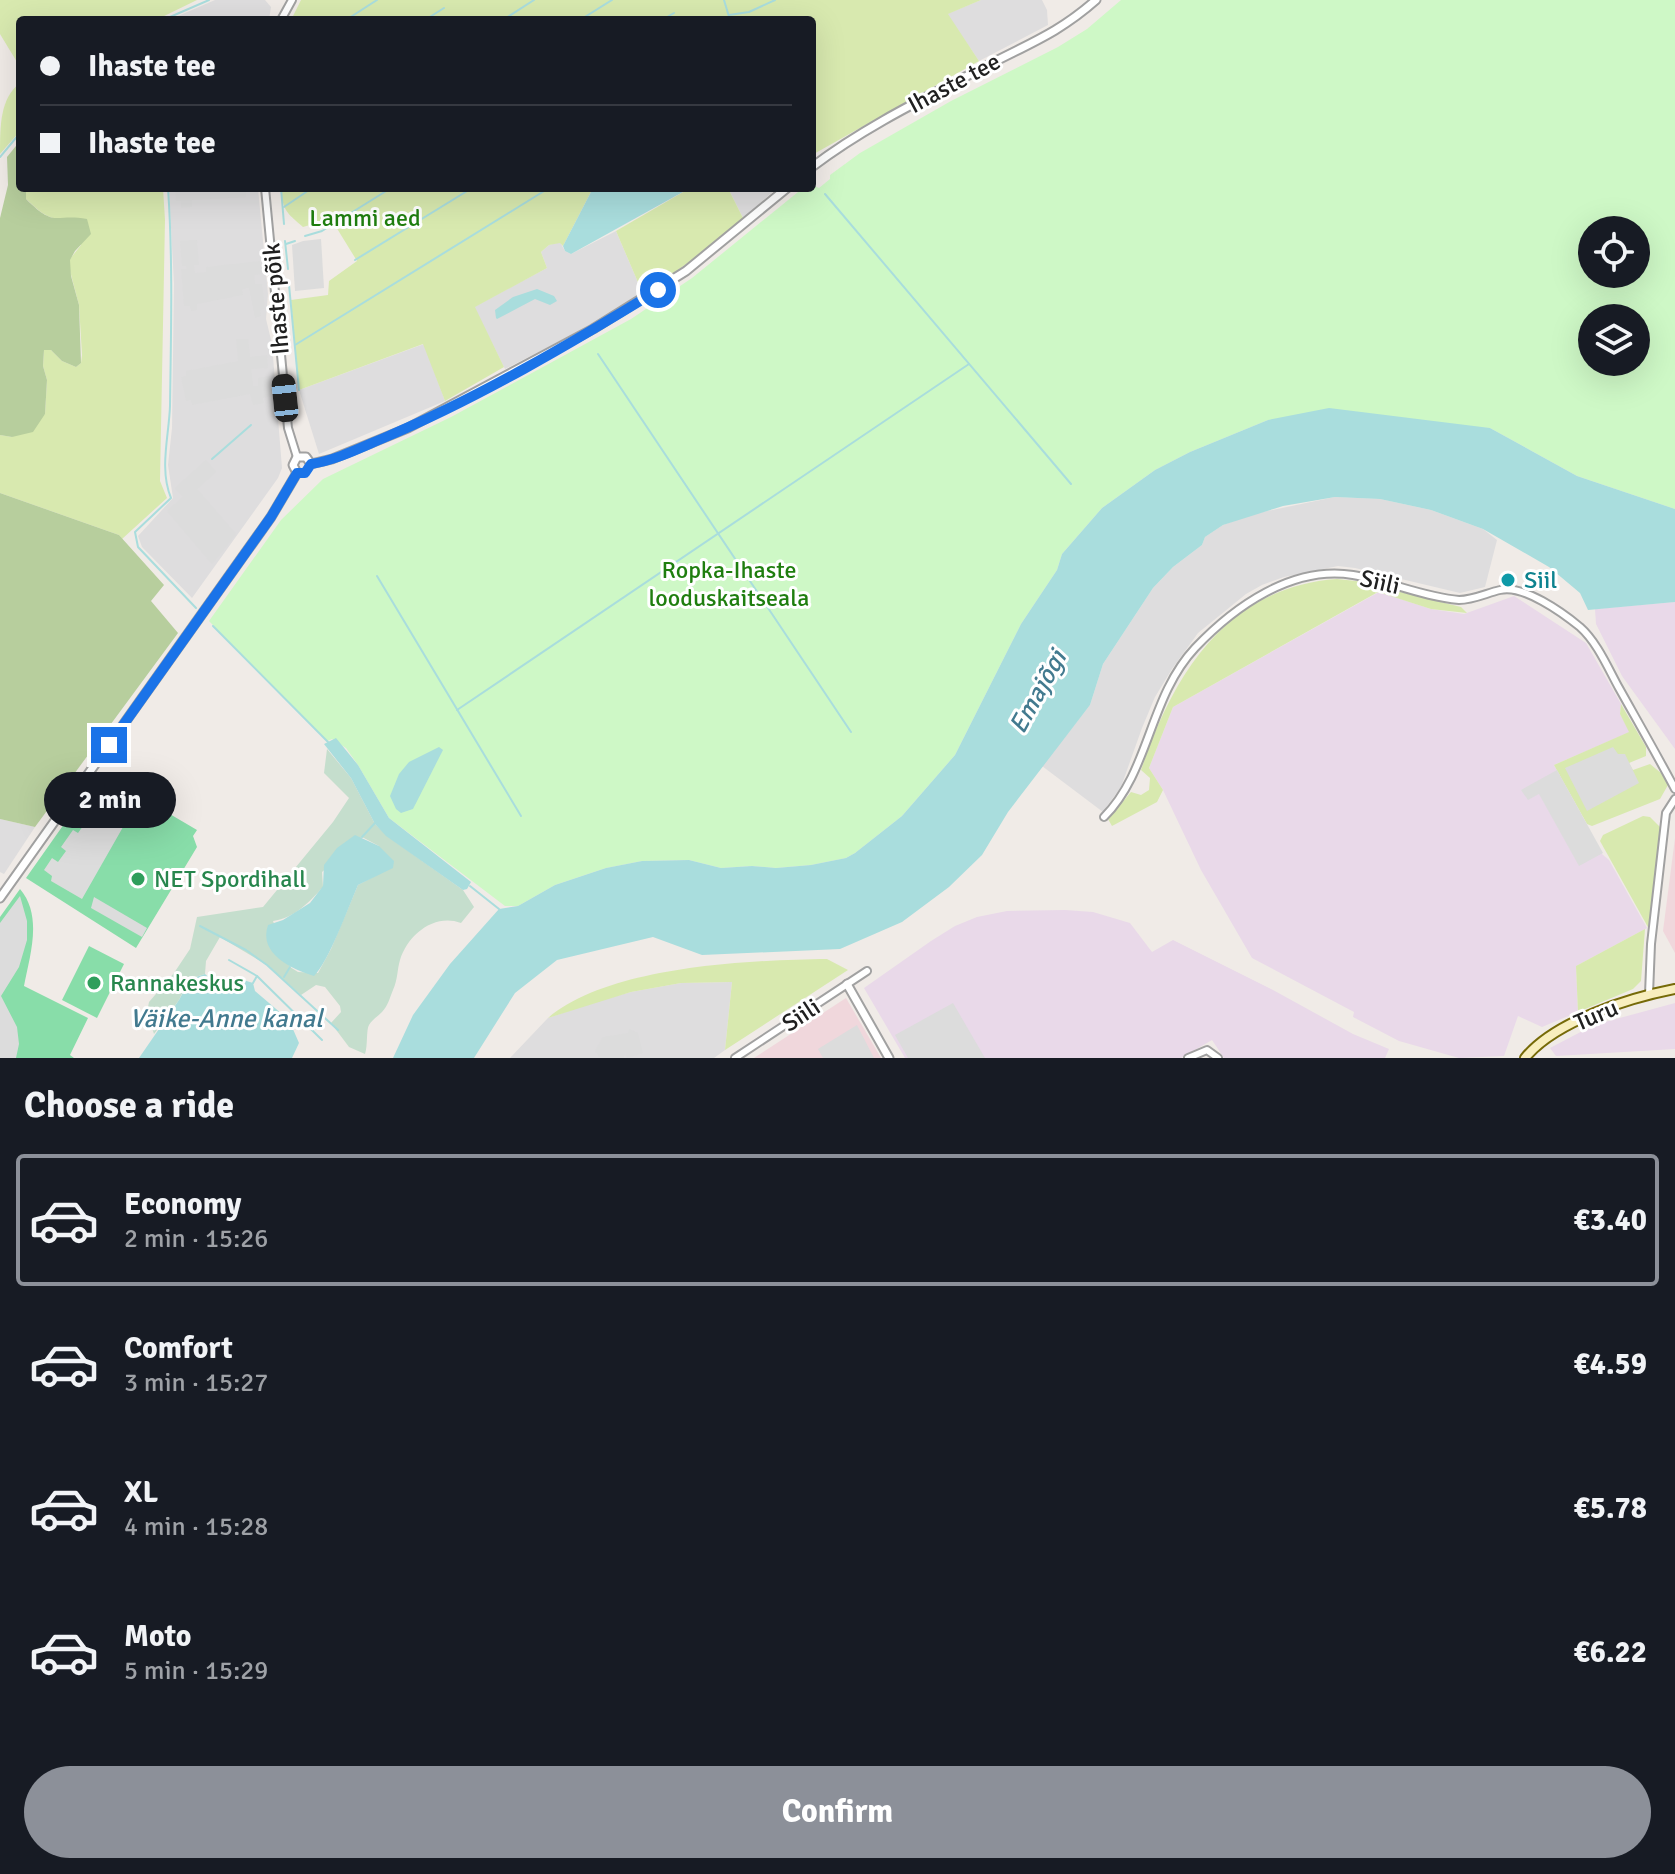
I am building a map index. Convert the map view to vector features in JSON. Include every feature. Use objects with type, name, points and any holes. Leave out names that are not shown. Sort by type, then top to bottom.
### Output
[{"type":"main road","name":"Turu","points":[[1525,1058],[1545,1039],[1598,1013],[1649,994],[1675,989]]},
{"type":"street","name":"Ihaste tee","points":[[816,164],[856,136],[902,110],[1051,35],[1096,0]]},
{"type":"street","name":"Ihaste põik","points":[[265,192],[288,428],[297,457]]},
{"type":"street","points":[[2,893],[305,470],[306,457],[297,457],[293,465],[305,470],[408,428],[593,329],[686,271],[782,192]]},
{"type":"street","name":"Siili","points":[[1104,817],[1130,780],[1161,698],[1191,652],[1250,600],[1305,579],[1335,574],[1353,575],[1462,600],[1504,588],[1524,593],[1566,616],[1584,631],[1601,655],[1675,789]]},
{"type":"street","points":[[1649,994],[1651,944],[1666,813],[1675,799]]},
{"type":"street","name":"Siili","points":[[735,1058],[867,971]]},
{"type":"street","points":[[847,984],[889,1058]]},
{"type":"street","points":[[1188,1058],[1207,1050],[1218,1058]]},
{"type":"shaded area","points":[[215,0],[265,0],[271,7],[270,16],[178,16]]},
{"type":"shaded area","points":[[981,0],[1042,0],[1047,10],[1048,25],[979,61],[947,14]]},
{"type":"shaded area","points":[[169,192],[258,192],[268,294],[266,319],[272,344],[282,468],[278,478],[192,598],[142,547],[138,536],[173,498],[168,465],[172,428],[174,284]]},
{"type":"shaded area","points":[[175,192],[246,192],[246,197],[192,200],[192,207],[181,208],[181,201],[176,201]]},
{"type":"shaded area","points":[[730,192],[772,192],[743,218]]},
{"type":"shaded area","points":[[616,231],[643,294],[599,321],[505,369],[474,307],[547,268],[541,252],[549,245],[560,242],[571,254]]},
{"type":"shaded area","points":[[321,239],[324,288],[295,291],[292,245]]},
{"type":"shaded area","points":[[197,240],[199,265],[194,265],[195,273],[206,272],[206,267],[260,261],[262,274],[254,275],[255,284],[262,284],[265,309],[260,310],[261,316],[255,318],[249,288],[242,289],[243,295],[197,304],[197,310],[191,311],[190,306],[184,306],[181,269],[187,269],[182,266],[180,241]]},
{"type":"shaded area","points":[[236,339],[248,339],[250,357],[267,355],[268,368],[251,369],[253,386],[258,386],[258,378],[270,376],[271,396],[263,398],[264,403],[253,405],[250,394],[192,405],[191,400],[186,401],[181,377],[186,376],[186,371],[238,361]]},
{"type":"shaded area","points":[[424,344],[445,401],[319,454],[299,390]]},
{"type":"shaded area","points":[[206,460],[216,472],[197,489],[236,534],[212,564],[167,511],[183,497],[175,488]]},
{"type":"shaded area","points":[[1335,497],[1380,499],[1431,510],[1483,529],[1497,540],[1485,587],[1460,593],[1338,566],[1284,577],[1262,585],[1198,633],[1172,669],[1155,697],[1121,787],[1103,812],[1042,766],[1090,705],[1103,664],[1153,588],[1173,567],[1202,545],[1205,537],[1223,525],[1253,514]]},
{"type":"shaded area","points":[[1379,592],[1431,609],[1464,614],[1514,596],[1586,643],[1621,704],[1620,714],[1630,732],[1554,765],[1602,854],[1609,860],[1647,928],[1576,966],[1578,1012],[1542,1027],[1518,1016],[1504,1056],[1459,1058],[1399,1041],[1353,1017],[1354,1012],[1252,958],[1201,870],[1163,790],[1149,768],[1173,707]]},
{"type":"shaded area","points":[[1675,602],[1675,749],[1622,676],[1596,624],[1595,609]]},
{"type":"shaded area","points":[[1613,747],[1618,754],[1625,754],[1639,783],[1587,811],[1565,768]]},
{"type":"shaded area","points":[[1557,770],[1603,853],[1579,866],[1539,794],[1528,800],[1521,790]]},
{"type":"shaded area","points":[[114,783],[139,799],[82,899],[51,881],[52,876],[44,870],[52,858],[58,862],[66,851],[61,847],[73,830],[78,833],[83,826],[78,822],[87,810],[93,813],[102,801],[97,797],[105,785],[111,788]]},
{"type":"shaded area","points":[[0,819],[35,827],[4,874],[0,872]]},
{"type":"shaded area","points":[[1675,838],[1675,953],[1663,931]]},
{"type":"shaded area","points":[[20,896],[27,921],[27,940],[19,967],[1,996],[17,1027],[19,1044],[16,1058],[0,1058],[0,923]]},
{"type":"shaded area","points":[[94,897],[147,928],[142,937],[91,908]]},
{"type":"shaded area","points":[[1007,911],[1093,912],[1130,923],[1152,952],[1173,940],[1353,1034],[1389,1049],[1385,1058],[1224,1058],[1212,1040],[1181,1058],[905,1058],[864,988],[931,941],[977,917]]},
{"type":"shaded area","points":[[732,982],[725,1050],[714,1058],[510,1058],[548,1018],[591,1003],[681,983]]},
{"type":"shaded area","points":[[846,998],[881,1058],[754,1058]]},
{"type":"shaded area","points":[[953,1003],[985,1058],[908,1058],[895,1035]]},
{"type":"shaded area","points":[[1675,1003],[1675,1049],[1556,1056],[1550,1048],[1594,1025]]},
{"type":"shaded area","points":[[857,1025],[874,1058],[823,1058],[818,1049]]},
{"type":"shaded area","points":[[629,1029],[638,1033],[643,1053],[627,1058],[625,1053],[624,1058],[600,1058],[595,1051],[603,1037],[628,1033]]},
{"type":"green space","points":[[0,0],[197,0],[164,16],[16,16],[16,60],[0,34]]},
{"type":"green space","points":[[301,0],[981,0],[948,14],[979,61],[816,153],[816,16],[293,16]]},
{"type":"green space","name":"Ropka-Ihaste looduskaitseala","points":[[1121,0],[1675,0],[1675,509],[1577,476],[1490,428],[1268,420],[1155,470],[1102,508],[1062,554],[1057,570],[1021,624],[955,755],[902,816],[855,853],[846,858],[811,865],[776,868],[721,868],[689,860],[642,861],[606,868],[555,885],[518,906],[505,906],[389,818],[346,748],[332,739],[327,741],[209,621],[281,520],[323,479],[451,417],[631,319],[692,278],[798,192],[816,192],[816,187],[819,188],[830,179],[830,175],[860,153],[951,101],[1058,47],[1087,29]]},
{"type":"green space","points":[[16,86],[16,136],[0,154],[1,123]]},
{"type":"green space","points":[[16,146],[16,192],[26,192],[26,199],[50,217],[87,219],[91,234],[70,260],[79,305],[81,363],[76,367],[62,361],[51,350],[44,350],[43,366],[47,380],[45,414],[33,432],[12,437],[0,435],[0,218],[8,185],[7,157]]},
{"type":"green space","points":[[26,192],[163,192],[160,481],[167,498],[122,539],[119,535],[0,493],[0,435],[12,437],[45,414],[47,380],[43,366],[44,350],[51,350],[62,361],[76,367],[81,363],[82,355],[79,305],[70,271],[70,259],[81,245],[64,219],[48,216],[26,199]]},
{"type":"green space","name":"Lammi aed","points":[[282,192],[591,192],[563,246],[560,243],[549,245],[541,252],[547,268],[475,307],[504,367],[445,401],[423,344],[299,390],[291,300],[328,295],[329,281],[357,261],[333,222],[303,227],[284,206]]},
{"type":"green space","points":[[683,192],[730,192],[743,218],[702,253],[643,294],[616,231]]},
{"type":"green space","points":[[0,493],[119,535],[164,585],[151,601],[178,633],[35,827],[0,819]]},
{"type":"green space","points":[[1337,579],[1461,607],[1467,613],[1431,609],[1378,592],[1173,707],[1149,768],[1163,790],[1157,802],[1112,826],[1108,819],[1131,792],[1141,795],[1149,790],[1150,778],[1141,770],[1154,735],[1188,670],[1209,642],[1235,618],[1264,599],[1298,586]]},
{"type":"green space","points":[[1621,704],[1646,747],[1646,756],[1629,763],[1633,770],[1650,764],[1661,773],[1668,785],[1660,799],[1592,826],[1587,824],[1554,765],[1629,732],[1620,714]]},
{"type":"green space","points":[[327,749],[351,778],[375,824],[387,836],[463,890],[474,907],[461,923],[432,923],[409,942],[400,960],[387,1004],[369,1025],[365,1054],[349,1047],[331,1023],[341,1012],[340,1006],[325,987],[316,985],[301,995],[267,965],[220,937],[206,961],[205,974],[189,979],[179,1000],[154,1034],[147,1012],[149,1002],[190,949],[197,917],[263,907],[349,798],[324,773]],"holes":[[[362,837],[379,846],[379,874],[358,885],[318,973],[298,972],[290,967],[273,921],[288,917],[307,904],[323,887],[322,872]]]},
{"type":"green space","points":[[100,773],[197,830],[193,836],[197,847],[136,948],[26,878]]},
{"type":"green space","points":[[1643,816],[1650,817],[1660,827],[1649,929],[1600,841],[1603,835]]},
{"type":"green space","points":[[20,889],[27,900],[33,923],[24,986],[88,1018],[70,1055],[74,1058],[0,1058],[0,917]]},
{"type":"green space","points":[[1645,929],[1641,981],[1633,989],[1578,1012],[1576,966]]},
{"type":"green space","points":[[89,946],[124,964],[97,1018],[62,1000]]},
{"type":"green space","points":[[827,959],[848,970],[725,1050],[732,982],[681,983],[631,992],[548,1018],[574,1001],[606,987],[643,977],[721,964]]},
{"type":"water","points":[[591,192],[683,192],[571,254],[563,246]]},
{"type":"water","points":[[537,289],[554,296],[557,301],[550,305],[535,299],[496,318],[495,310],[513,297]]},
{"type":"water","name":"Emajõgi","points":[[1329,408],[1490,428],[1577,476],[1675,509],[1675,602],[1588,610],[1580,593],[1549,567],[1483,529],[1431,510],[1380,499],[1335,497],[1283,506],[1223,525],[1205,537],[1202,545],[1173,567],[1153,588],[1103,664],[1090,705],[1008,812],[982,855],[949,887],[902,922],[840,949],[702,955],[653,937],[557,960],[515,993],[474,1058],[393,1058],[413,1015],[450,964],[499,909],[518,906],[555,885],[606,868],[642,861],[689,860],[721,868],[776,868],[811,865],[846,858],[855,853],[902,816],[955,755],[1021,624],[1057,570],[1062,554],[1102,508],[1155,470],[1190,452],[1268,420]]},
{"type":"water","points":[[336,738],[358,765],[389,818],[471,882],[467,889],[463,890],[386,836],[375,824],[351,778],[324,744]]},
{"type":"water","points":[[439,747],[443,750],[413,809],[401,813],[390,796],[399,774],[409,762]]},
{"type":"water","points":[[355,835],[379,846],[394,861],[393,868],[358,885],[332,947],[314,976],[287,964],[272,952],[266,935],[268,925],[283,920],[310,903],[323,886],[324,865],[337,848]]},
{"type":"water","name":"Väike-Anne kanal","points":[[205,974],[213,981],[237,978],[253,983],[255,991],[289,1020],[299,1043],[292,1058],[139,1058],[190,979]]},
{"type":"waterway","points":[[172,16],[209,0]]},
{"type":"waterway","points":[[352,16],[377,0]]},
{"type":"waterway","points":[[509,16],[534,0]]},
{"type":"waterway","points":[[586,16],[612,0]]},
{"type":"waterway","points":[[724,0],[729,16]]},
{"type":"waterway","points":[[729,15],[749,12],[775,0]]},
{"type":"waterway","points":[[431,16],[444,8]]},
{"type":"waterway","points":[[669,16],[674,13]]},
{"type":"waterway","points":[[0,157],[16,138]]},
{"type":"waterway","points":[[168,192],[171,324],[170,406],[165,464],[171,498],[135,532],[138,547],[196,608]]},
{"type":"waterway","points":[[281,192],[284,224]]},
{"type":"waterway","points":[[284,207],[306,192]]},
{"type":"waterway","points":[[305,236],[322,231],[385,192]]},
{"type":"waterway","points":[[355,260],[466,192]]},
{"type":"waterway","points":[[295,345],[543,192]]},
{"type":"waterway","points":[[825,194],[1071,484]]},
{"type":"waterway","points":[[285,241],[288,269]]},
{"type":"waterway","points":[[286,244],[295,241]]},
{"type":"waterway","points":[[289,285],[299,390]]},
{"type":"waterway","points":[[598,354],[851,732]]},
{"type":"waterway","points":[[457,710],[969,364]]},
{"type":"waterway","points":[[212,459],[251,425]]},
{"type":"waterway","points":[[377,576],[521,816]]},
{"type":"waterway","points":[[213,626],[328,742]]},
{"type":"waterway","points":[[362,837],[375,823]]},
{"type":"waterway","points":[[470,886],[499,909]]},
{"type":"waterway","points":[[200,926],[267,965],[338,1030]]},
{"type":"waterway","points":[[229,960],[257,976],[253,983]]},
{"type":"waterway","points":[[284,977],[290,967]]},
{"type":"waterway","points":[[257,976],[322,1040]]},
{"type":"place","name":"Siil","points":[[1508,580]]},
{"type":"place","name":"NET Spordihall","points":[[138,879]]},
{"type":"place","name":"Rannakeskus","points":[[94,983]]},
{"type":"route","points":[[109,745],[271,517],[297,473],[305,473],[310,470],[311,464],[332,459],[446,409],[658,290]]}]
